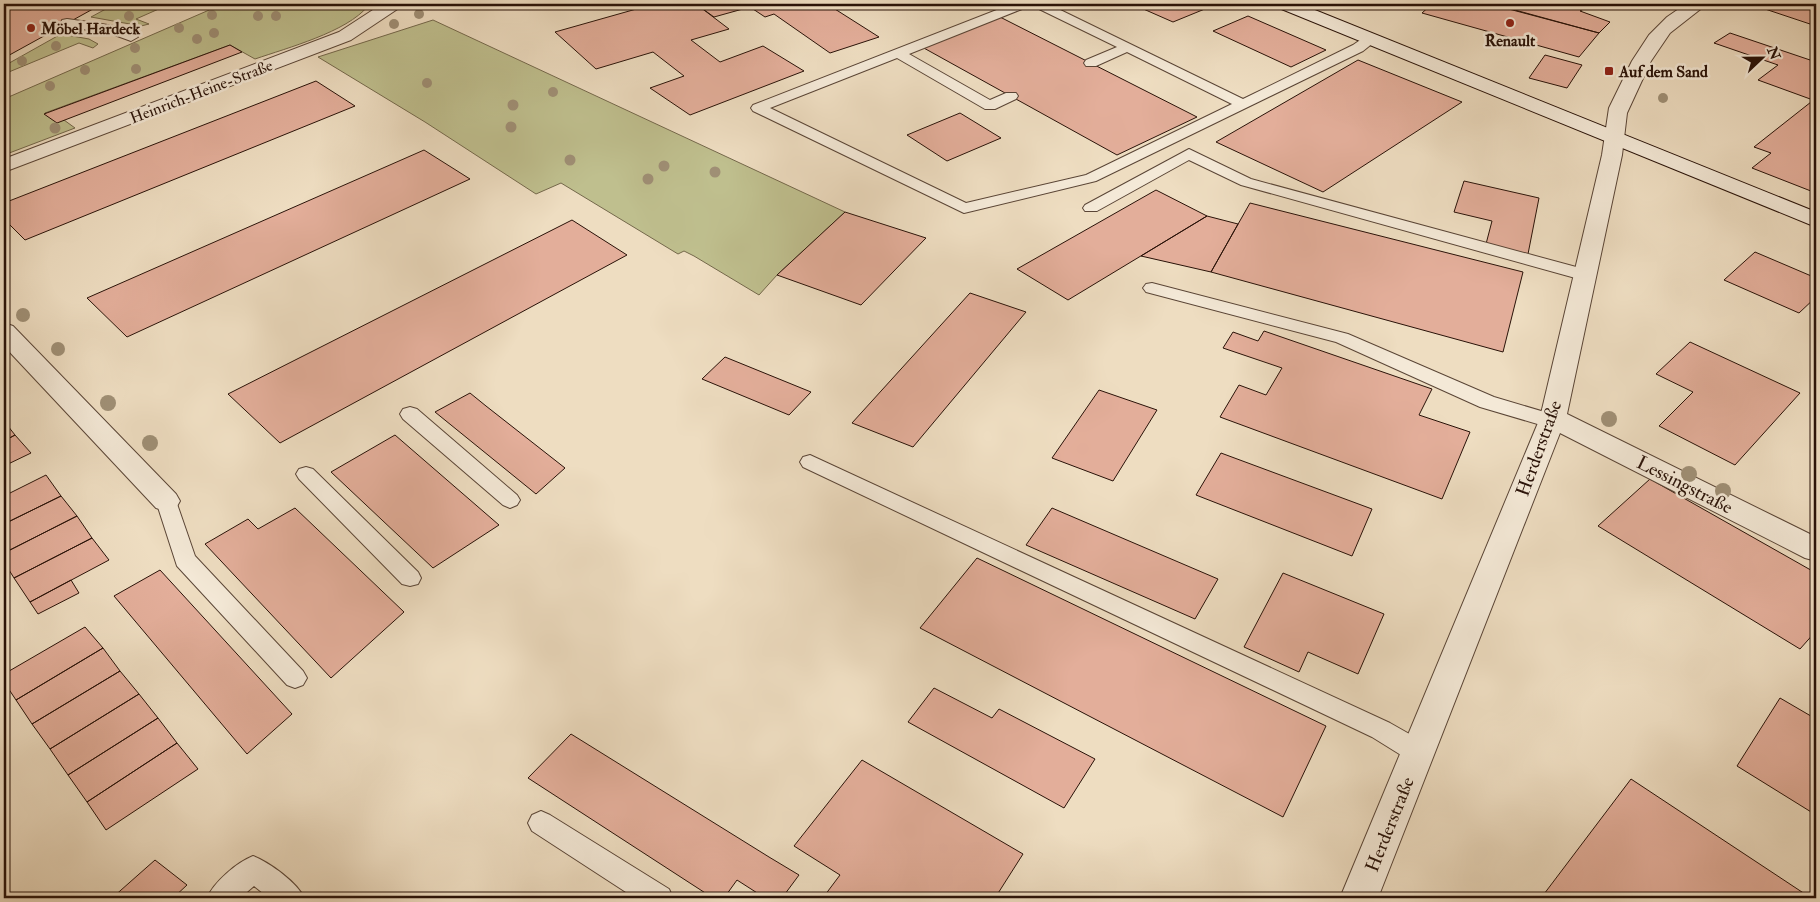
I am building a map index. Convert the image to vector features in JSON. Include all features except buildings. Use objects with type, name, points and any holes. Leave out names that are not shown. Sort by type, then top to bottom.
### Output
[{"type":"street","name":"Heinrich-Heine-Straße","points":[[4,166],[345,36],[393,4]]},
{"type":"street","points":[[1285,4],[1816,220]]},
{"type":"street","name":"Herderstraße","points":[[1359,898],[1552,420],[1615,137],[1619,108],[1642,57],[1658,34],[1681,13],[1698,4]]},
{"type":"street","points":[[4,331],[166,501]]},
{"type":"street","name":"Lessingstraße","points":[[1552,420],[1816,550]]},
{"type":"lane","points":[[1023,4],[758,108],[964,208],[1090,178],[1358,48],[1371,38]]},
{"type":"lane","points":[[1039,4],[1243,104]]},
{"type":"lane","points":[[67,23],[112,30],[131,37]]},
{"type":"lane","points":[[1091,63],[1128,47]]},
{"type":"lane","points":[[898,53],[990,106],[1011,96]]},
{"type":"lane","points":[[1091,208],[1189,154],[1246,182],[1585,275]]},
{"type":"lane","points":[[1152,288],[1342,338],[1487,402],[1552,420]]},
{"type":"lane","points":[[410,414],[510,500]]},
{"type":"lane","points":[[810,462],[1381,730],[1418,752]]},
{"type":"lane","points":[[306,474],[410,578]]},
{"type":"lane","points":[[166,501],[185,560],[295,678]]},
{"type":"lane","points":[[541,823],[659,898]]},
{"type":"lane","points":[[221,898],[252,869],[290,898]]},
{"type":"green space","points":[[115,4],[170,4],[136,19],[149,24],[141,26],[91,17]]},
{"type":"green space","points":[[223,4],[368,4],[368,6],[346,24],[283,50],[255,59],[230,45],[45,113],[64,120],[75,128],[4,155],[4,99]]},
{"type":"green space","points":[[433,20],[845,212],[777,275],[759,295],[694,256],[684,251],[678,254],[561,183],[536,194],[425,122],[318,57]]},
{"type":"green space","points":[[61,34],[89,39],[98,44],[93,48],[79,43],[4,74],[4,66]]},
{"type":"place","name":"Renault","points":[[1510,23]]},
{"type":"place","name":"Möbel Hardeck","points":[[31,28]]},
{"type":"place","name":"Auf dem Sand","points":[[1609,71]]}]
